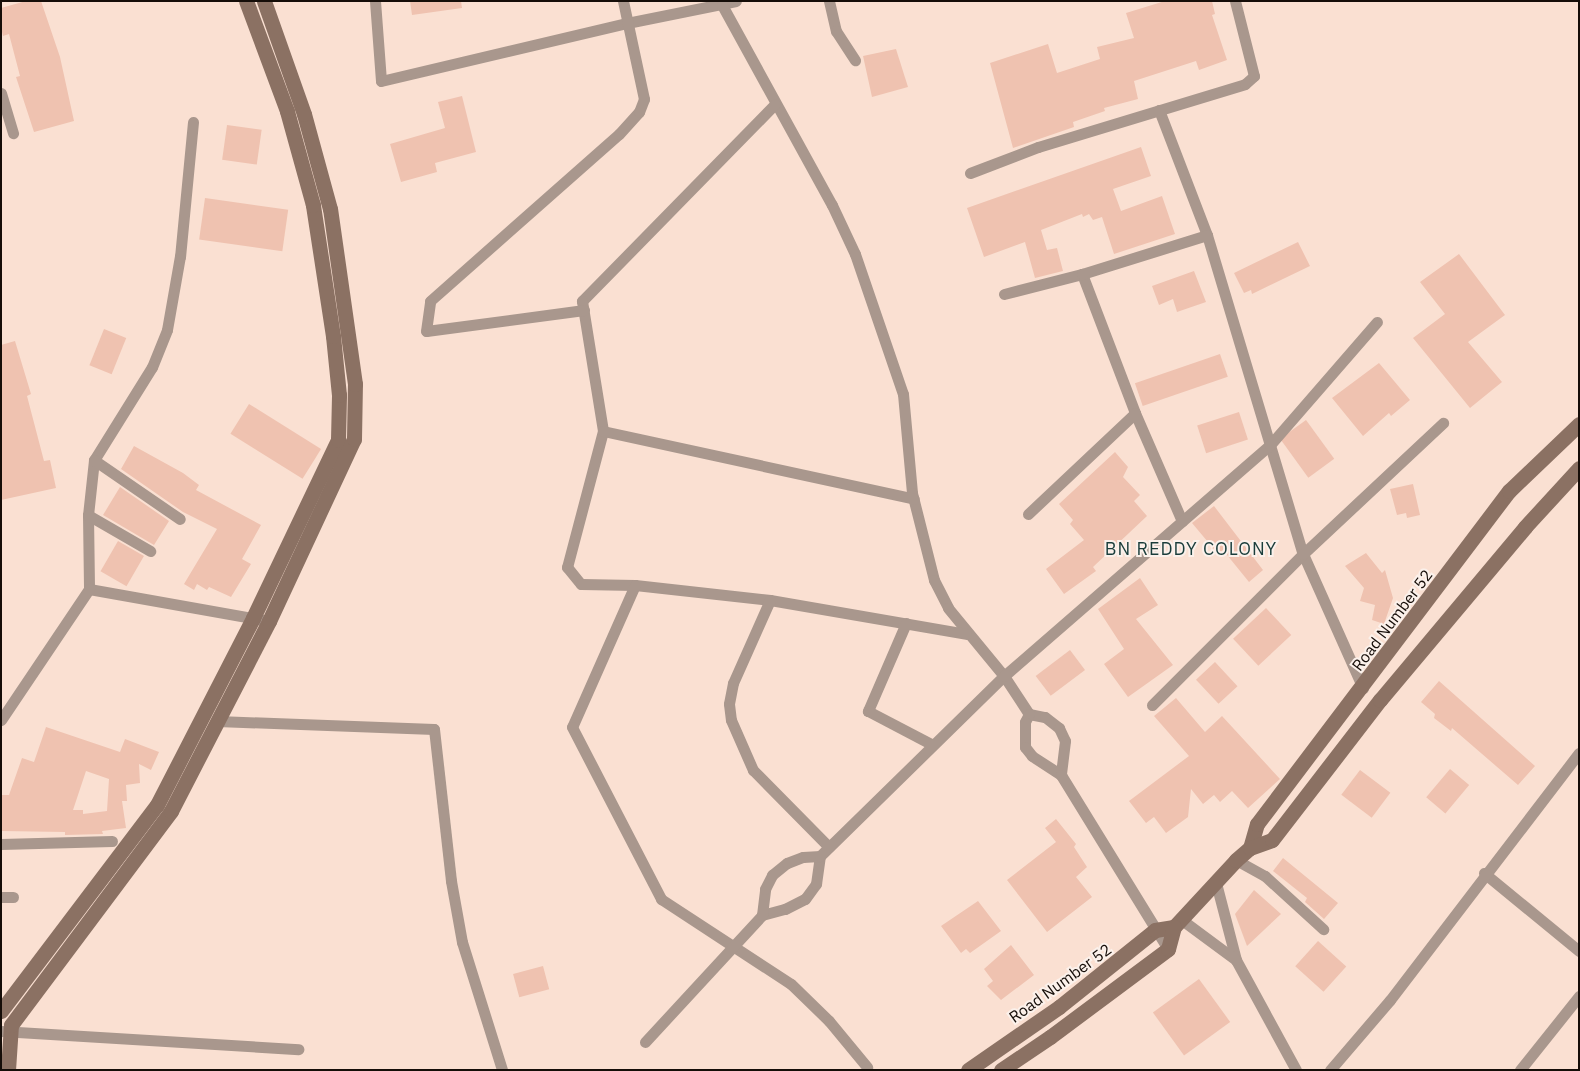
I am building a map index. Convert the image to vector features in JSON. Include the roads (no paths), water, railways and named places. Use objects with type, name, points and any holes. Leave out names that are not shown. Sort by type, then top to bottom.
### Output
[{"type":"street","points":[[1,1011],[156,805],[253,618],[334,451],[340,426],[333,336],[313,205],[287,111],[246,1]]},
{"type":"street","points":[[8,1070],[5,1032],[171,810],[268,621],[352,450],[356,407],[330,209],[304,114],[264,1]]},
{"type":"street","points":[[375,1],[381,81],[627,23],[736,1]]},
{"type":"street","points":[[584,310],[426,331],[430,301],[619,134],[639,112],[644,99],[623,1]]},
{"type":"street","points":[[829,1],[836,31],[855,60]]},
{"type":"street","points":[[970,173],[1038,146],[1245,84],[1254,76],[1235,1]]},
{"type":"street","points":[[722,4],[832,206],[855,254],[903,394],[914,499],[934,580],[948,608],[966,634],[1004,676],[1029,714],[1045,717],[1059,728],[1065,741],[1062,775]]},
{"type":"street","points":[[1,93],[13,133]]},
{"type":"street","points":[[775,104],[582,301],[603,431],[567,567],[581,584],[635,585],[770,600],[966,634]]},
{"type":"street","points":[[1159,110],[1207,235],[1304,554],[1363,688]]},
{"type":"street","points":[[1,720],[89,589],[88,514],[94,460],[152,367],[167,330],[180,256],[193,122]]},
{"type":"street","points":[[1004,294],[1082,274],[1207,235]]},
{"type":"street","points":[[1082,274],[1135,413],[1182,521]]},
{"type":"street","points":[[762,915],[765,889],[772,875],[795,860],[820,856],[1004,676],[1270,445],[1377,322]]},
{"type":"street","points":[[1028,514],[1135,413]]},
{"type":"street","points":[[1152,705],[1304,554],[1443,423]]},
{"type":"street","name":"Road Number 52","points":[[1250,848],[1257,824],[1363,688],[1509,491],[1579,424]]},
{"type":"street","points":[[603,431],[914,499]]},
{"type":"street","points":[[94,460],[180,519]]},
{"type":"street","points":[[1001,1070],[1066,1026],[1168,949],[1178,923],[1236,860],[1250,848],[1272,840],[1380,700],[1525,527],[1579,468]]},
{"type":"street","points":[[88,514],[150,551]]},
{"type":"street","points":[[635,585],[572,727],[660,899],[791,984],[829,1021],[867,1067]]},
{"type":"street","points":[[89,589],[268,621]]},
{"type":"street","points":[[770,600],[733,682],[729,704],[731,720],[753,770],[829,847]]},
{"type":"street","points":[[906,623],[868,711],[933,745]]},
{"type":"street","points":[[1029,714],[1025,722],[1025,747],[1045,766],[1062,775],[1168,949]]},
{"type":"street","points":[[217,721],[434,729],[451,881],[462,942],[502,1070]]},
{"type":"street","points":[[1330,1070],[1390,1000],[1484,873],[1579,753]]},
{"type":"street","points":[[1,844],[112,841]]},
{"type":"street","points":[[645,1042],[762,915],[785,909],[805,899],[816,884],[820,856]]},
{"type":"street","points":[[1236,860],[1265,876],[1323,929]]},
{"type":"street","points":[[1484,873],[1579,951]]},
{"type":"street","points":[[1216,883],[1236,960],[1296,1070]]},
{"type":"street","points":[[1,897],[13,897]]},
{"type":"street","points":[[1178,923],[1236,960]]},
{"type":"street","name":"Road Number 52","points":[[968,1070],[1059,1007],[1155,930],[1178,923]]},
{"type":"street","points":[[1521,1069],[1579,996]]},
{"type":"street","points":[[5,1032],[298,1049]]},
{"type":"district","name":"BN REDDY COLONY","points":[[1191,549]]}]
